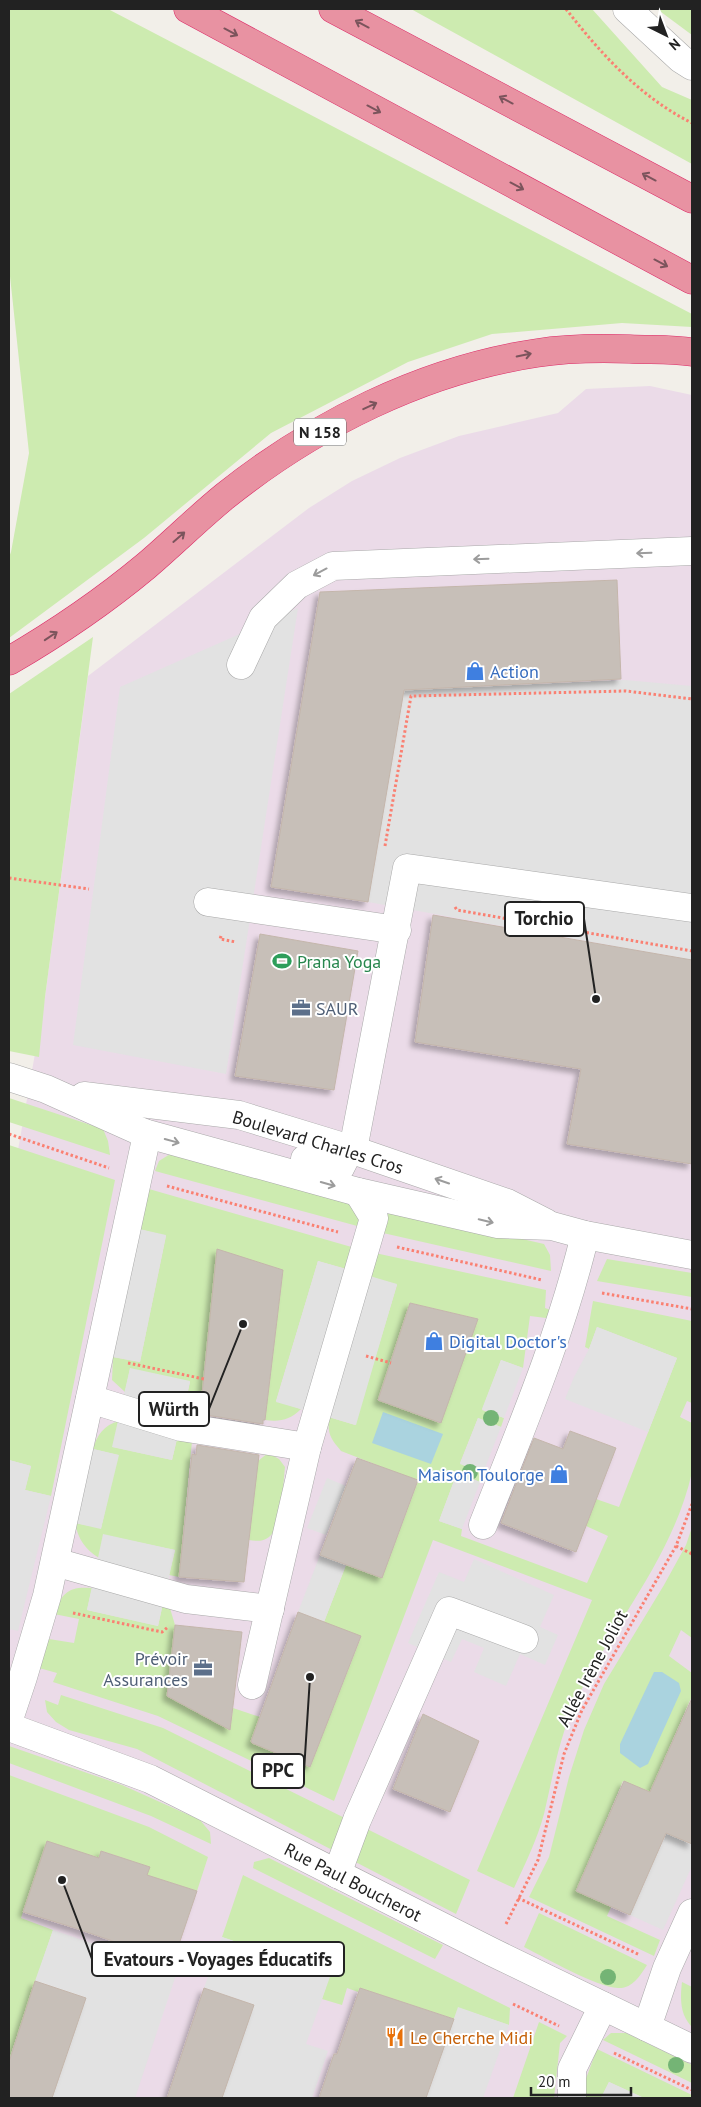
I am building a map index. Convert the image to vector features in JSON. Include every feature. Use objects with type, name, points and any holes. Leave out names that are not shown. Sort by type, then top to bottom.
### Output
[{"type":"highway","points":[[188,9],[692,280]]},
{"type":"highway","points":[[333,9],[692,199]]},
{"type":"highway","name":"N 158","points":[[9,661],[48,638],[145,567],[225,496],[268,464],[357,412],[403,390],[442,376],[536,353],[583,348],[692,352]]},
{"type":"street","points":[[627,9],[681,59],[692,66]]},
{"type":"street","points":[[241,665],[263,618],[297,585],[333,566],[692,551]]},
{"type":"street","points":[[232,1157],[266,1149],[340,1168],[356,1139],[408,868],[692,908]]},
{"type":"street","points":[[208,902],[396,930]]},
{"type":"street","name":"Boulevard Charles Cros","points":[[9,1077],[46,1090],[144,1133],[358,1192],[498,1224],[552,1226],[692,1255]]},
{"type":"street","name":"Boulevard Charles Cros","points":[[46,1090],[111,1100],[239,1115],[507,1203],[552,1226]]},
{"type":"street","points":[[9,1719],[24,1677],[55,1562],[145,1144],[144,1133]]},
{"type":"street","points":[[252,1685],[307,1446],[378,1242],[374,1218],[358,1192]]},
{"type":"street","points":[[483,1524],[551,1352],[573,1288],[585,1234]]},
{"type":"street","points":[[90,1399],[182,1427],[307,1446]]},
{"type":"street","points":[[55,1562],[186,1600],[270,1609]]},
{"type":"street","points":[[337,1874],[357,1820],[449,1610],[524,1639]]},
{"type":"street","name":"Rue Paul Boucherot","points":[[9,1727],[150,1779],[337,1874],[692,2049]]},
{"type":"street","points":[[647,2027],[667,1968],[692,1913]]},
{"type":"street","points":[[572,2098],[572,2069],[603,2006]]},
{"type":"path","points":[[566,9],[592,43],[634,84],[692,123]]},
{"type":"path","points":[[384,853],[411,696],[626,691],[692,699]]},
{"type":"path","points":[[9,878],[89,890]]},
{"type":"path","points":[[9,1134],[107,1168]]},
{"type":"path","points":[[160,1184],[339,1232]]},
{"type":"path","points":[[378,1242],[573,1288],[692,1309]]},
{"type":"path","points":[[100,1356],[204,1379]]},
{"type":"path","name":"Allée Irène Joliot","points":[[504,1928],[538,1860],[564,1754],[582,1710],[603,1670],[676,1546],[692,1504]]},
{"type":"path","points":[[676,1546],[692,1554]]},
{"type":"path","points":[[518,1898],[667,1968]]},
{"type":"shaded area","points":[[650,386],[692,395],[692,2098],[9,2098],[9,1201],[45,997],[88,676],[309,508],[352,481],[400,458],[459,436],[558,413],[586,389]]},
{"type":"shaded area","points":[[298,608],[226,1074],[73,1045],[120,687]]},
{"type":"shaded area","points":[[625,680],[692,686],[692,960],[368,902],[404,690]]},
{"type":"shaded area","points":[[139,1229],[166,1235],[140,1362],[113,1357]]},
{"type":"shaded area","points":[[318,1261],[397,1284],[356,1425],[276,1402]]},
{"type":"shaded area","points":[[597,1327],[677,1358],[648,1432],[565,1399],[589,1349]]},
{"type":"shaded area","points":[[501,1360],[523,1368],[504,1418],[482,1409]]},
{"type":"shaded area","points":[[130,1368],[190,1381],[172,1460],[112,1447]]},
{"type":"shaded area","points":[[478,1418],[501,1427],[483,1473],[460,1464]]},
{"type":"shaded area","points":[[93,1449],[119,1455],[101,1529],[75,1523]]},
{"type":"shaded area","points":[[9,1460],[31,1466],[25,1490],[51,1496],[18,1631],[9,1629]]},
{"type":"shaded area","points":[[457,1473],[480,1482],[462,1529],[439,1521]]},
{"type":"shaded area","points":[[327,1478],[346,1486],[326,1535],[307,1528]]},
{"type":"shaded area","points":[[103,1534],[175,1550],[158,1626],[87,1610]]},
{"type":"shaded area","points":[[320,1555],[346,1565],[324,1622],[298,1612]]},
{"type":"shaded area","points":[[474,1559],[554,1595],[540,1627],[558,1635],[545,1665],[520,1654],[506,1686],[474,1672],[484,1648],[462,1639],[451,1662],[408,1643],[439,1572],[464,1582]]},
{"type":"shaded area","points":[[666,1833],[692,1844],[692,1866],[663,1930],[630,1915]]},
{"type":"shaded area","points":[[53,1930],[177,1972],[135,2098],[52,2098],[85,1998],[35,1981]]},
{"type":"shaded area","points":[[222,1937],[331,1974],[306,2044],[328,2051],[312,2098],[222,2098],[254,2005],[204,1988]]},
{"type":"shaded area","points":[[458,2007],[509,2025],[483,2098],[426,2098]]},
{"type":"shaded area","points":[[609,2082],[644,2098],[601,2098]]},
{"type":"green space","points":[[9,9],[108,9],[692,314],[692,327],[622,323],[492,334],[408,362],[271,433],[144,538],[9,638],[9,557],[29,453],[9,267]]},
{"type":"green space","points":[[411,9],[592,9],[662,87],[692,100],[692,164]]},
{"type":"green space","points":[[657,9],[692,9],[692,35]]},
{"type":"green space","points":[[93,637],[45,997],[39,1057],[9,1051],[9,694]]},
{"type":"green space","points":[[9,1098],[103,1129],[108,1141],[110,1155],[9,1122]]},
{"type":"green space","points":[[9,1145],[115,1180],[51,1496],[25,1490],[31,1466],[9,1460]]},
{"type":"green space","points":[[175,1151],[352,1199],[363,1213],[361,1227],[155,1171],[159,1161]]},
{"type":"green space","points":[[149,1189],[355,1248],[350,1270],[318,1261],[276,1401],[301,1409],[293,1416],[275,1421],[265,1420],[283,1270],[218,1250],[200,1413],[185,1406],[190,1382],[130,1369],[125,1392],[112,1380],[113,1357],[140,1362],[166,1236],[139,1229]]},
{"type":"green space","points":[[383,1207],[544,1244],[550,1255],[551,1271],[383,1233]]},
{"type":"green space","points":[[375,1253],[546,1290],[545,1308],[551,1310],[554,1319],[530,1316],[523,1368],[501,1360],[482,1410],[504,1418],[501,1427],[478,1418],[460,1463],[483,1473],[480,1482],[457,1473],[439,1521],[462,1529],[461,1536],[587,1583],[608,1536],[586,1526],[596,1499],[619,1507],[677,1358],[597,1327],[589,1349],[585,1347],[593,1301],[692,1321],[692,1403],[687,1401],[680,1417],[692,1423],[693,1460],[692,1472],[683,1503],[671,1533],[656,1562],[576,1701],[561,1743],[541,1824],[514,1888],[477,1871],[592,1600],[433,1540],[334,1801],[158,1716],[53,1682],[57,1673],[39,1668],[49,1639],[74,1643],[79,1619],[54,1614],[67,1592],[77,1588],[92,1588],[87,1610],[158,1626],[163,1603],[169,1605],[175,1625],[167,1696],[230,1730],[233,1708],[260,1717],[252,1743],[310,1767],[361,1637],[324,1622],[346,1565],[382,1578],[418,1481],[341,1451],[329,1432],[329,1417],[355,1425],[397,1285],[369,1276]],"holes":[[[410,1303],[478,1319],[440,1423],[378,1400]]]},
{"type":"green space","points":[[607,1259],[692,1273],[692,1297],[597,1281]]},
{"type":"green space","points":[[119,1421],[113,1447],[172,1460],[178,1435],[192,1441],[179,1577],[169,1575],[175,1550],[104,1535],[99,1558],[86,1547],[78,1534],[75,1523],[101,1528],[118,1455],[93,1449],[102,1431],[109,1425]]},
{"type":"green space","points":[[268,1453],[279,1459],[285,1467],[279,1515],[273,1532],[267,1539],[249,1540],[258,1461]]},
{"type":"green space","points":[[692,1527],[692,1638],[681,1630],[669,1656],[692,1673],[692,1696],[650,1792],[623,1781],[576,1891],[611,1907],[607,1916],[660,1940],[654,1956],[529,1897],[549,1857],[569,1777],[584,1730],[604,1684],[664,1585],[686,1545]]},
{"type":"green space","points":[[61,1695],[163,1728],[470,1880],[456,1914],[137,1749],[69,1730],[56,1722],[47,1712],[45,1700],[58,1705]]},
{"type":"green space","points":[[9,1746],[122,1785],[200,1820],[210,1832],[211,1844],[151,1816],[9,1763]]},
{"type":"green space","points":[[9,1775],[149,1827],[208,1857],[197,1891],[147,1875],[149,1867],[102,1851],[99,1858],[23,1912],[21,1918],[53,1930],[9,2060]]},
{"type":"green space","points":[[269,1858],[443,1945],[435,1959],[253,1868],[254,1862]]},
{"type":"green space","points":[[243,1875],[510,2008],[509,2025],[459,2008],[454,2019],[360,1988],[358,1992],[347,1988],[342,2005],[322,1999],[330,1974],[222,1937]]},
{"type":"green space","points":[[539,1913],[647,1965],[635,1981],[623,1988],[597,1983],[571,1971],[524,1947]]},
{"type":"green space","points":[[682,1982],[692,1987],[692,2027],[683,2012]]},
{"type":"green space","points":[[539,2022],[567,2036],[560,2043],[554,2098],[513,2098]]},
{"type":"green space","points":[[611,2033],[626,2033],[692,2065],[692,2083],[603,2040]]},
{"type":"green space","points":[[597,2049],[692,2095],[692,2098],[644,2098],[609,2082],[601,2098],[585,2097],[581,2092]]},
{"type":"water","points":[[383,1412],[443,1434],[431,1464],[372,1443]]},
{"type":"water","points":[[654,1672],[662,1672],[679,1683],[681,1691],[648,1764],[640,1768],[620,1753],[620,1744]]},
{"type":"building","points":[[617,580],[621,679],[404,690],[368,902],[271,887],[320,592]]},
{"type":"building","points":[[433,915],[692,960],[692,1164],[567,1144],[581,1069],[415,1042]]},
{"type":"building","points":[[260,934],[358,951],[334,1090],[235,1076]]},
{"type":"building","points":[[217,1249],[283,1270],[263,1424],[200,1414]]},
{"type":"building","name":"Digital Doctor's","points":[[410,1303],[478,1319],[441,1423],[378,1400]]},
{"type":"building","name":"Maison Toulorge","points":[[570,1431],[616,1448],[576,1552],[501,1523],[534,1438],[563,1449]]},
{"type":"building","points":[[197,1445],[259,1455],[244,1582],[179,1577],[192,1454],[196,1455]]},
{"type":"building","points":[[357,1458],[418,1480],[382,1578],[320,1555]]},
{"type":"building","points":[[298,1612],[361,1636],[310,1767],[251,1741]]},
{"type":"building","points":[[175,1625],[242,1632],[230,1730],[167,1696]]},
{"type":"building","points":[[692,1698],[692,1844],[666,1833],[630,1915],[576,1891],[624,1781],[650,1792]]},
{"type":"building","points":[[423,1714],[479,1741],[450,1812],[393,1789]]},
{"type":"building","points":[[47,1841],[99,1858],[101,1851],[150,1867],[147,1875],[197,1891],[173,1962],[23,1912]]},
{"type":"building","points":[[35,1981],[86,1998],[52,2098],[9,2098],[9,2062]]},
{"type":"building","points":[[204,1988],[254,2005],[222,2098],[167,2098]]},
{"type":"building","name":"Le Cherche Midi","points":[[360,1988],[454,2019],[426,2098],[319,2098]]},
{"type":"place","name":"Action","points":[[475,671]]},
{"type":"place","name":"Prana Yoga","points":[[282,961]]},
{"type":"place","name":"Torchio","points":[[596,999]]},
{"type":"place","name":"SAUR","points":[[301,1008]]},
{"type":"place","name":"Würth","points":[[243,1324]]},
{"type":"place","name":"Digital Doctor's","points":[[434,1341]]},
{"type":"place","name":"Maison Toulorge","points":[[559,1474]]},
{"type":"place","name":"Prévoir Assurances","points":[[203,1668]]},
{"type":"place","name":"PPC","points":[[310,1677]]},
{"type":"place","name":"Evatours - Voyages Éducatifs","points":[[62,1880]]},
{"type":"place","name":"Le Cherche Midi","points":[[395,2037]]}]
